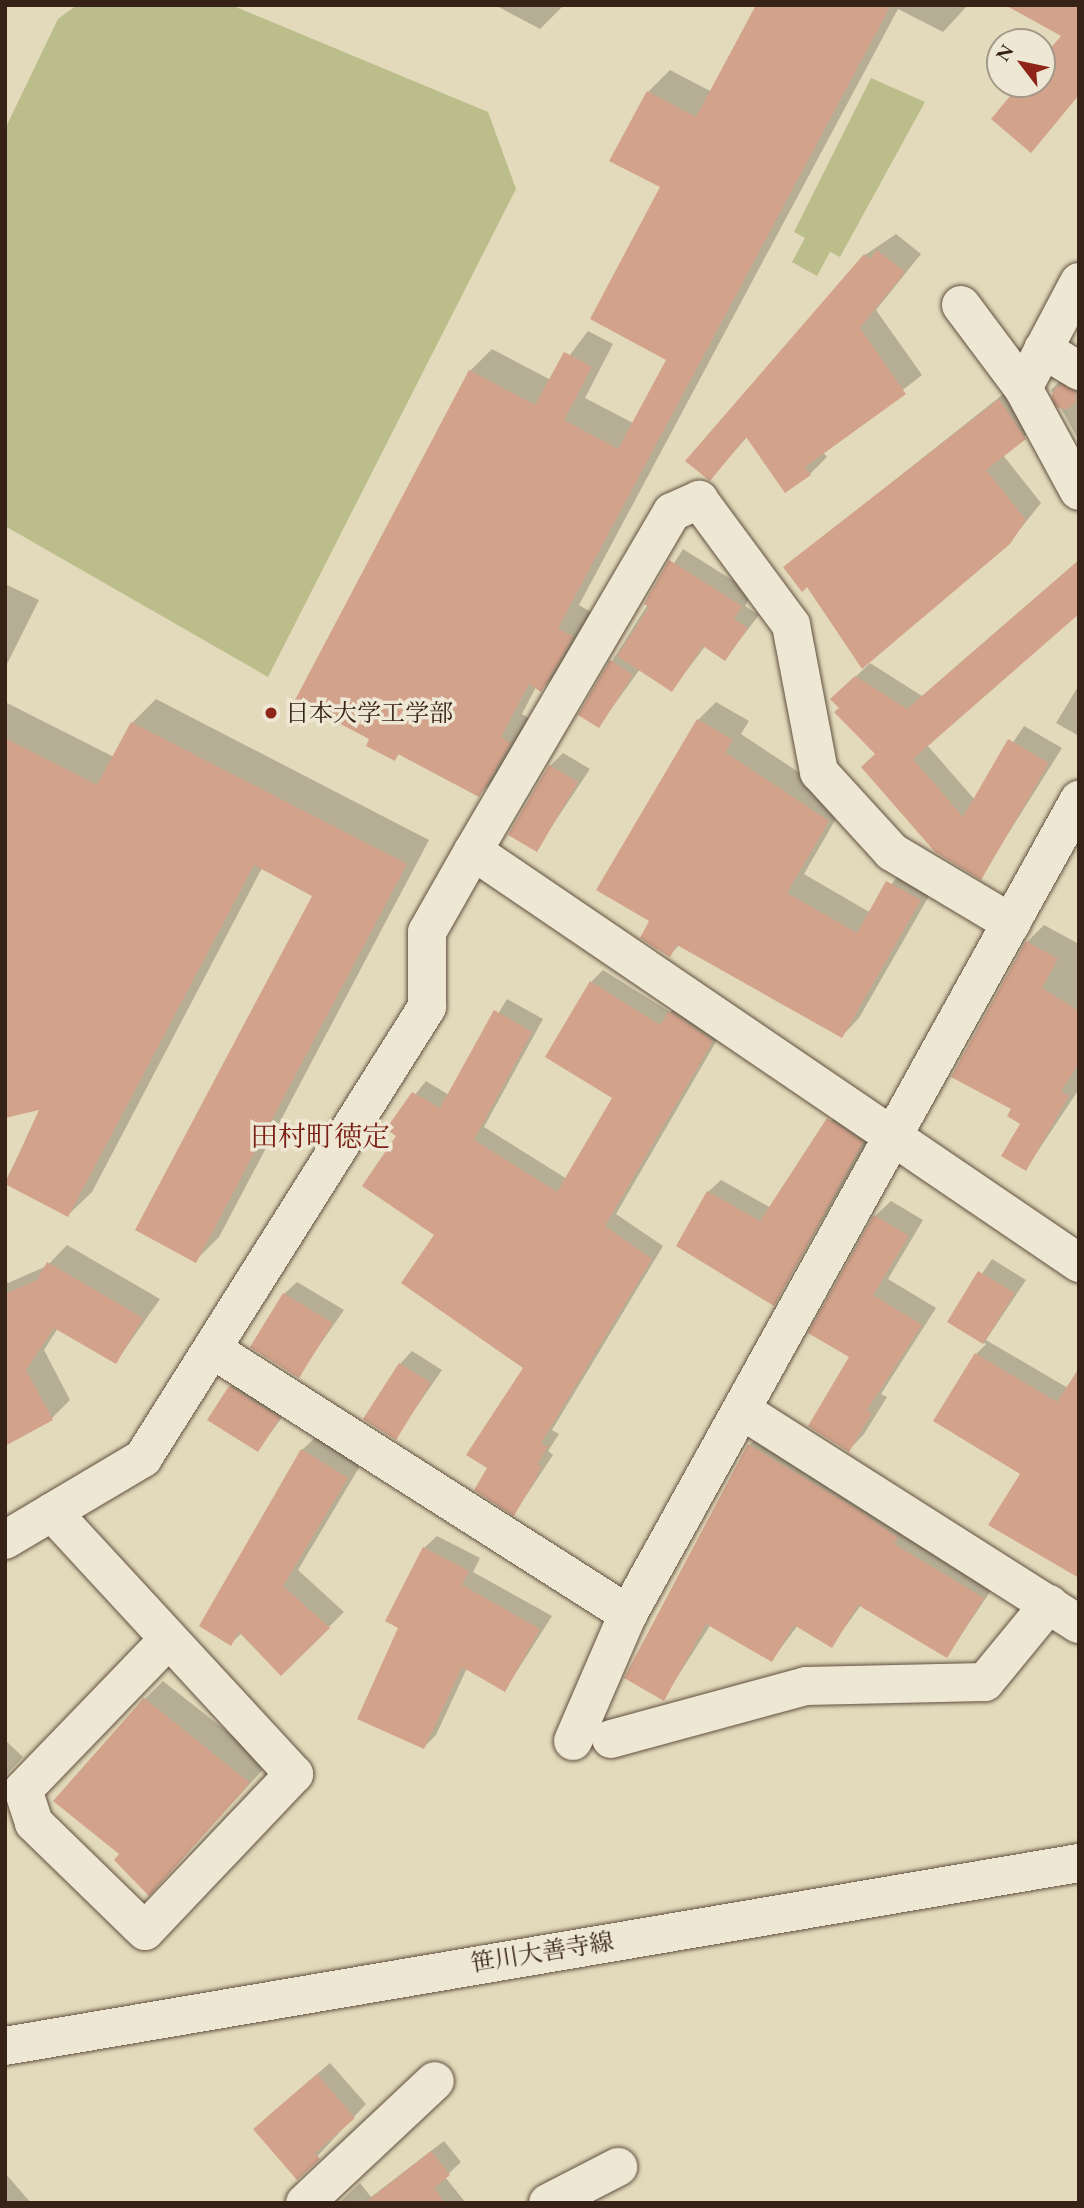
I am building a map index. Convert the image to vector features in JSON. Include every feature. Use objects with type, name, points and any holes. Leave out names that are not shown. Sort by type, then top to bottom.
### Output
[{"type":"street","points":[[1023,388],[1079,282]]},
{"type":"street","points":[[961,305],[1023,388],[1079,491]]},
{"type":"street","points":[[1043,349],[1079,371]]},
{"type":"street","points":[[5,1540],[144,1458],[215,1351],[427,1007],[427,932],[672,512],[699,500],[792,625],[819,772],[892,852],[1011,923]]},
{"type":"street","points":[[573,1741],[628,1614],[897,1136],[1079,800]]},
{"type":"street","points":[[473,851],[897,1136],[1079,1263]]},
{"type":"street","points":[[215,1351],[628,1614]]},
{"type":"street","points":[[611,1739],[806,1686],[985,1682],[1064,1614],[743,1411]]},
{"type":"street","points":[[52,1512],[166,1642],[294,1774],[145,1931],[34,1823],[23,1790],[166,1642]]},
{"type":"street","name":"笹川大善寺線","points":[[5,2046],[1079,1863]]},
{"type":"street","points":[[305,2203],[435,2081]]},
{"type":"street","points":[[548,2203],[618,2167]]},
{"type":"green space","points":[[77,5],[231,5],[488,112],[516,189],[268,677],[5,526],[5,129],[58,19]]},
{"type":"green space","points":[[871,78],[925,102],[840,257],[830,252],[817,276],[792,262],[805,238],[794,232]]},
{"type":"building","points":[[756,5],[891,5],[558,628],[573,637],[541,692],[529,684],[501,737],[511,743],[479,797],[398,754],[395,761],[366,746],[369,739],[295,700],[469,370],[535,405],[564,352],[592,367],[564,420],[618,449],[666,360],[590,319],[660,187],[609,161],[647,91],[696,117]]},
{"type":"building","points":[[1005,5],[1079,5],[1079,95],[1031,153],[991,119],[1008,98],[1056,98],[1056,42],[1061,36],[1056,33],[1056,28],[1047,28]]},
{"type":"building","points":[[877,250],[905,272],[860,328],[906,394],[805,467],[811,475],[785,493],[746,437],[710,481],[685,461],[864,254],[870,259]]},
{"type":"building","points":[[1064,385],[1072,389],[1076,397],[1072,405],[1064,409],[1056,405],[1052,397],[1056,389]]},
{"type":"building","points":[[999,399],[1026,439],[986,470],[1026,520],[1010,544],[862,669],[807,587],[802,592],[783,567]]},
{"type":"building","points":[[669,560],[742,606],[734,619],[748,628],[725,661],[703,646],[672,692],[617,656],[649,607],[644,604]]},
{"type":"building","points":[[1079,560],[1079,614],[913,759],[963,817],[1008,739],[1049,763],[981,880],[935,852],[861,767],[875,754],[834,712],[839,708],[830,699],[855,676],[907,709]]},
{"type":"building","points":[[610,660],[633,675],[599,728],[578,715]]},
{"type":"building","points":[[697,719],[733,740],[725,752],[829,821],[787,893],[857,933],[886,881],[921,900],[842,1038],[677,945],[670,957],[640,938],[649,921],[596,890]]},
{"type":"building","points":[[131,722],[407,864],[196,1263],[135,1230],[312,896],[254,865],[68,1217],[5,1184],[39,1110],[5,1118],[5,738],[97,785]]},
{"type":"building","points":[[549,765],[578,782],[537,852],[508,835]]},
{"type":"building","points":[[1026,941],[1058,959],[1042,988],[1079,1011],[1079,1063],[1061,1091],[1069,1096],[1026,1171],[1001,1156],[1020,1124],[1007,1116],[1011,1109],[951,1077]]},
{"type":"building","points":[[590,981],[660,1025],[669,1011],[713,1041],[605,1226],[652,1259],[541,1443],[548,1447],[537,1464],[542,1467],[514,1516],[474,1490],[487,1468],[466,1455],[523,1368],[401,1283],[434,1235],[362,1186],[396,1136],[386,1129],[412,1092],[440,1108],[494,1010],[532,1032],[474,1140],[557,1192],[612,1098],[545,1057]]},
{"type":"building","points":[[827,1118],[863,1142],[774,1306],[676,1246],[707,1191],[760,1221]]},
{"type":"building","points":[[874,1215],[909,1236],[873,1295],[922,1325],[867,1410],[872,1413],[849,1452],[808,1426],[849,1357],[808,1333]]},
{"type":"building","points":[[47,1262],[143,1318],[116,1364],[54,1328],[26,1370],[53,1420],[5,1446],[5,1294],[37,1280]]},
{"type":"building","points":[[978,1271],[1015,1293],[983,1344],[947,1322]]},
{"type":"building","points":[[283,1293],[333,1323],[299,1378],[250,1347]]},
{"type":"building","points":[[975,1353],[1057,1402],[1079,1368],[1079,1578],[988,1525],[1020,1474],[933,1421]]},
{"type":"building","points":[[399,1363],[431,1383],[396,1440],[363,1419]]},
{"type":"building","points":[[229,1386],[280,1418],[258,1452],[207,1420]]},
{"type":"building","points":[[748,1444],[858,1510],[898,1538],[894,1544],[984,1598],[947,1658],[858,1605],[832,1648],[794,1625],[772,1662],[706,1624],[664,1701],[624,1678]]},
{"type":"building","points":[[301,1449],[348,1478],[283,1586],[330,1628],[281,1676],[239,1632],[231,1646],[199,1626]]},
{"type":"building","points":[[423,1547],[469,1571],[462,1585],[540,1629],[505,1692],[462,1667],[424,1749],[357,1719],[398,1628],[385,1621]]},
{"type":"building","points":[[144,1698],[250,1783],[149,1896],[114,1860],[119,1854],[53,1801]]},
{"type":"building","points":[[317,2074],[355,2118],[315,2153],[320,2159],[297,2180],[253,2129]]},
{"type":"building","points":[[431,2151],[450,2175],[434,2188],[445,2203],[365,2203]]},
{"type":"place","name":"日本大学工学部","points":[[271,713]]},
{"type":"district","name":"田村町徳定","points":[[320,1136]]}]
